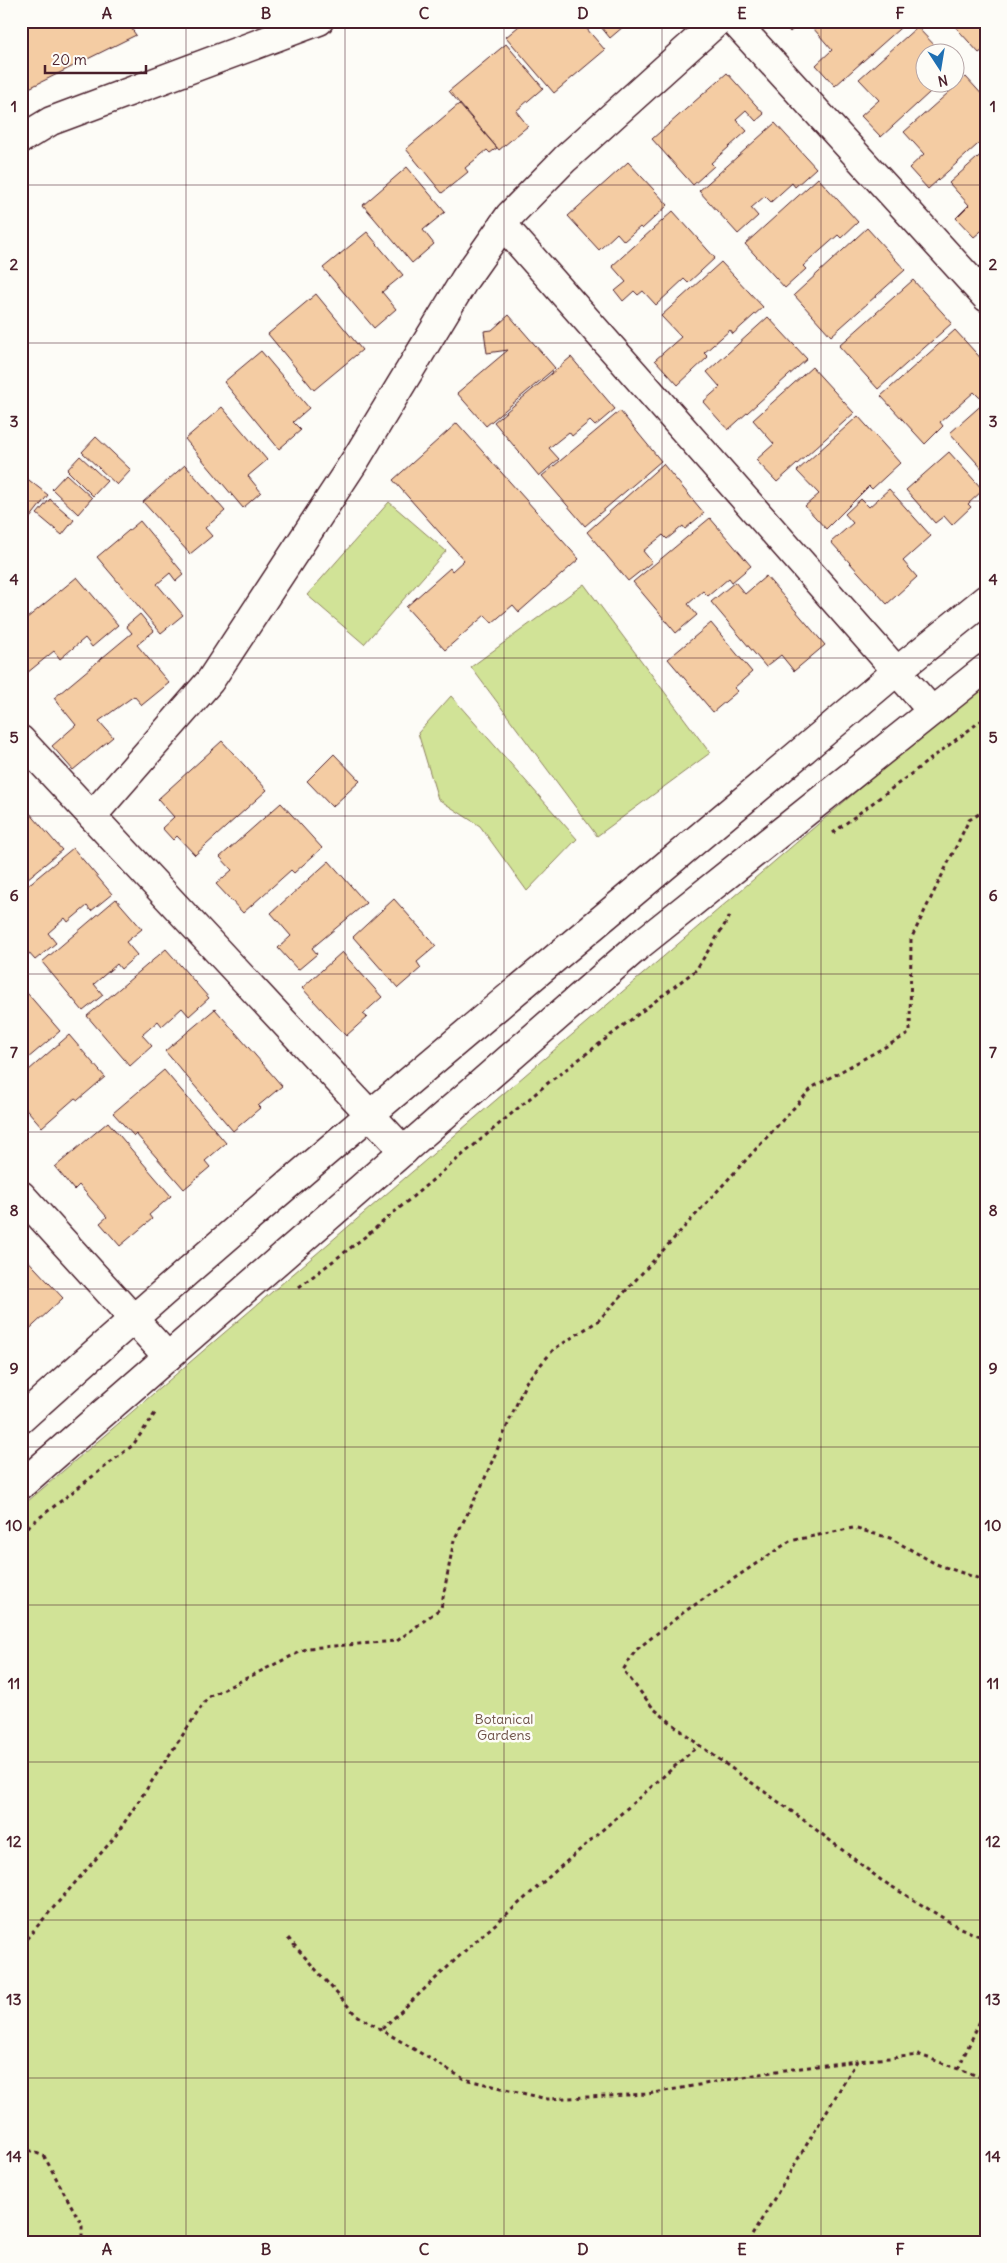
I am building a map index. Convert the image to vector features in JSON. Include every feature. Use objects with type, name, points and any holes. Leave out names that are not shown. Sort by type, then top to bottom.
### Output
[{"type":"street","points":[[21,139],[51,121],[319,21]]},
{"type":"street","points":[[92,816],[210,681],[356,459],[465,279],[510,215],[565,159],[718,21]]},
{"type":"street","points":[[734,21],[986,297]]},
{"type":"street","points":[[503,226],[932,711]]},
{"type":"street","points":[[21,1419],[133,1318],[371,1115],[897,671],[986,600]]},
{"type":"street","points":[[21,1484],[637,947],[986,668]]},
{"type":"street","points":[[21,740],[404,1151]]},
{"type":"street","points":[[21,1195],[168,1356]]},
{"type":"path","points":[[829,837],[986,717]]},
{"type":"path","points":[[21,1945],[114,1838],[208,1697],[308,1648],[397,1641],[441,1608],[454,1540],[482,1485],[526,1382],[554,1349],[598,1321],[813,1087],[910,1034],[911,940],[970,820],[986,810]]},
{"type":"path","points":[[295,1290],[366,1236],[548,1083],[696,970],[735,909]]},
{"type":"path","points":[[21,1532],[133,1445],[160,1405]]},
{"type":"path","points":[[986,1581],[936,1564],[890,1538],[853,1528],[790,1541],[684,1612],[636,1650],[623,1670],[654,1709],[699,1745],[801,1818],[881,1880],[958,1927],[986,1939]]},
{"type":"path","points":[[382,2029],[467,1949],[699,1745]]},
{"type":"path","points":[[288,1938],[355,2014],[464,2079],[547,2099],[648,2094],[777,2071],[920,2055],[986,2079]]},
{"type":"path","points":[[958,2069],[986,2008]]},
{"type":"path","points":[[748,2242],[857,2061]]},
{"type":"path","points":[[21,2147],[44,2156],[82,2225],[82,2242]]},
{"type":"green space","points":[[389,502],[446,551],[364,644],[307,595]]},
{"type":"green space","points":[[584,584],[710,753],[597,836],[471,667]]},
{"type":"green space","name":"Botanical Gardens","points":[[986,686],[986,2242],[21,2242],[21,1507],[936,723]]},
{"type":"green space","points":[[451,696],[577,839],[527,891],[480,826],[438,799],[418,733]]},
{"type":"building","points":[[21,21],[126,21],[136,35],[21,92]]},
{"type":"building","points":[[525,21],[580,21],[605,50],[554,93],[506,37]]},
{"type":"building","points":[[596,21],[630,21],[610,38]]},
{"type":"building","points":[[781,21],[802,21],[790,32]]},
{"type":"building","points":[[820,21],[908,21],[835,86],[816,65],[832,50],[813,28]]},
{"type":"building","points":[[950,21],[986,21],[986,48],[979,53]]},
{"type":"building","points":[[917,27],[931,42],[914,42],[914,92],[930,92],[881,137],[861,116],[879,100],[859,79]]},
{"type":"building","points":[[506,44],[543,88],[516,111],[528,126],[499,150],[449,91]]},
{"type":"building","points":[[727,73],[764,114],[756,121],[746,110],[736,119],[747,131],[711,163],[714,166],[693,185],[652,139]]},
{"type":"building","points":[[966,77],[986,99],[986,137],[928,189],[909,168],[924,154],[904,132],[949,92],[964,92],[964,79]]},
{"type":"building","points":[[459,104],[497,148],[490,153],[487,150],[465,168],[468,172],[442,193],[406,149]]},
{"type":"building","points":[[775,123],[816,168],[795,187],[792,183],[771,202],[765,196],[751,208],[758,216],[738,234],[699,191]]},
{"type":"building","points":[[986,150],[986,227],[974,237],[956,218],[969,205],[949,183]]},
{"type":"building","points":[[628,162],[668,205],[642,229],[640,227],[624,241],[617,233],[599,250],[568,216]]},
{"type":"building","points":[[407,167],[445,212],[423,230],[434,244],[412,263],[363,205]]},
{"type":"building","points":[[818,178],[858,222],[841,238],[838,235],[803,266],[806,269],[785,288],[745,244]]},
{"type":"building","points":[[673,211],[715,258],[688,283],[684,279],[656,305],[643,291],[638,295],[634,291],[623,301],[615,291],[626,282],[612,266]]},
{"type":"building","points":[[867,228],[905,270],[831,336],[794,295]]},
{"type":"building","points":[[367,232],[403,275],[382,292],[396,309],[374,328],[323,268]]},
{"type":"building","points":[[721,262],[763,307],[733,334],[730,330],[704,353],[708,357],[678,385],[655,360],[681,337],[661,316]]},
{"type":"building","points":[[913,280],[952,323],[878,389],[839,346]]},
{"type":"building","points":[[316,294],[362,350],[314,390],[268,334]]},
{"type":"building","points":[[509,315],[555,368],[486,426],[457,393],[508,350],[487,353],[484,331],[492,330]]},
{"type":"building","points":[[768,317],[807,359],[728,430],[703,402],[720,387],[707,372]]},
{"type":"building","points":[[955,330],[986,364],[986,391],[979,397],[974,392],[940,422],[943,426],[925,444],[881,396]]},
{"type":"building","points":[[261,351],[309,408],[293,422],[301,430],[279,449],[224,382]]},
{"type":"building","points":[[571,357],[615,409],[595,426],[590,421],[572,436],[569,432],[549,448],[559,459],[539,476],[494,422]]},
{"type":"building","points":[[812,367],[854,413],[777,482],[756,460],[774,444],[753,420]]},
{"type":"building","points":[[986,401],[986,473],[950,433]]},
{"type":"building","points":[[222,407],[267,460],[248,476],[261,492],[243,508],[185,439]]},
{"type":"building","points":[[620,411],[661,461],[585,526],[542,476]]},
{"type":"building","points":[[858,416],[900,463],[872,489],[869,486],[826,529],[805,506],[819,494],[797,471]]},
{"type":"building","points":[[457,423],[579,559],[519,612],[513,605],[492,623],[485,615],[445,650],[406,607],[450,568],[452,571],[464,560],[393,480]]},
{"type":"building","points":[[96,437],[131,470],[117,485],[82,452]]},
{"type":"building","points":[[949,452],[983,490],[968,504],[971,507],[952,525],[944,516],[935,523],[906,490]]},
{"type":"building","points":[[80,456],[107,481],[93,496],[67,470]]},
{"type":"building","points":[[663,464],[704,513],[685,529],[683,526],[667,539],[663,535],[643,551],[652,562],[628,581],[587,532]]},
{"type":"building","points":[[185,465],[225,511],[205,528],[212,536],[190,554],[143,502]]},
{"type":"building","points":[[66,474],[92,498],[78,514],[52,489]]},
{"type":"building","points":[[25,477],[48,495],[30,518],[21,511],[21,482]]},
{"type":"building","points":[[889,489],[931,536],[903,561],[917,577],[887,604],[831,542],[853,523],[845,514],[861,499],[869,507]]},
{"type":"building","points":[[50,499],[74,520],[62,535],[37,514]]},
{"type":"building","points":[[710,518],[751,566],[732,582],[729,578],[708,596],[703,591],[688,604],[697,615],[676,633],[633,582]]},
{"type":"building","points":[[140,521],[184,574],[176,581],[170,573],[157,584],[183,615],[161,633],[97,557]]},
{"type":"building","points":[[766,576],[825,645],[794,671],[781,655],[766,667],[711,602],[735,582],[745,594]]},
{"type":"building","points":[[77,577],[118,625],[92,647],[85,638],[60,659],[54,651],[27,673],[21,667],[21,623]]},
{"type":"building","points":[[140,614],[154,631],[137,645],[169,683],[142,705],[134,696],[99,721],[113,737],[73,770],[52,746],[76,725],[54,698],[132,633],[126,626]]},
{"type":"building","points":[[711,623],[752,672],[734,688],[738,691],[713,712],[668,659]]},
{"type":"building","points":[[222,741],[267,790],[195,855],[177,836],[173,840],[162,828],[174,817],[158,799]]},
{"type":"building","points":[[334,754],[360,781],[332,807],[307,781]]},
{"type":"building","points":[[21,803],[62,850],[21,884]]},
{"type":"building","points":[[281,803],[322,848],[294,873],[291,870],[243,913],[216,884],[232,870],[220,857]]},
{"type":"building","points":[[73,848],[112,894],[91,911],[87,906],[68,922],[65,918],[48,933],[56,943],[35,960],[21,944],[21,891]]},
{"type":"building","points":[[329,861],[366,903],[312,948],[317,954],[298,970],[278,948],[291,936],[271,913]]},
{"type":"building","points":[[116,899],[142,929],[126,942],[137,955],[121,969],[117,964],[94,984],[103,995],[83,1011],[42,962]]},
{"type":"building","points":[[394,899],[436,946],[417,962],[421,968],[398,988],[353,937]]},
{"type":"building","points":[[166,949],[209,998],[189,1016],[182,1008],[162,1026],[158,1021],[142,1035],[152,1046],[130,1066],[87,1016]]},
{"type":"building","points":[[342,952],[382,997],[363,1014],[367,1017],[346,1036],[302,988]]},
{"type":"building","points":[[21,986],[60,1031],[21,1064]]},
{"type":"building","points":[[215,1009],[282,1086],[258,1106],[260,1108],[233,1131],[165,1051]]},
{"type":"building","points":[[69,1035],[105,1077],[78,1100],[75,1098],[42,1127],[21,1103],[21,1077]]},
{"type":"building","points":[[164,1070],[226,1143],[205,1161],[210,1167],[184,1189],[136,1134],[134,1136],[113,1113]]},
{"type":"building","points":[[108,1122],[171,1196],[149,1215],[152,1219],[120,1246],[100,1223],[107,1217],[79,1185],[74,1190],[55,1167]]},
{"type":"building","points":[[21,1253],[63,1298],[21,1337]]}]
